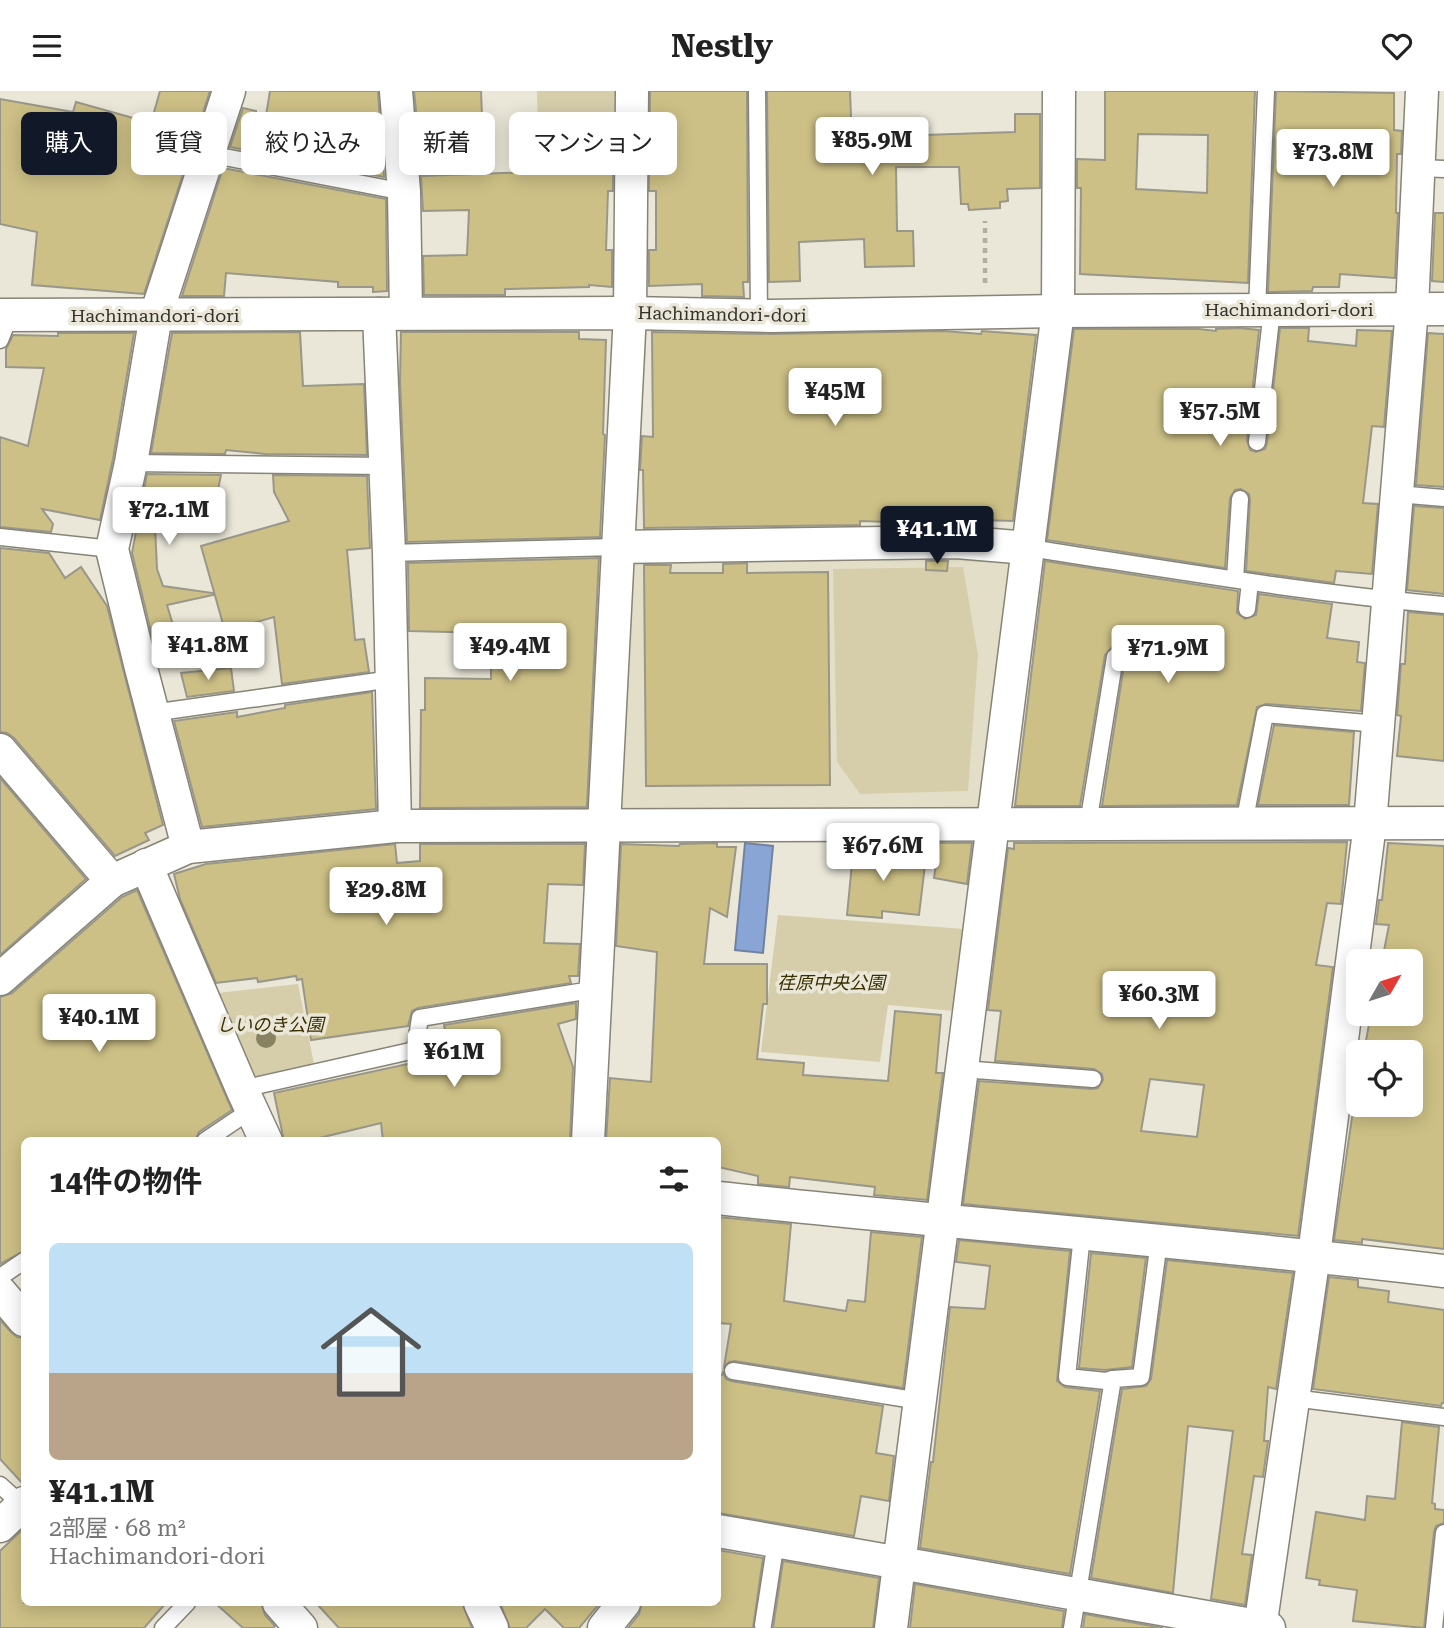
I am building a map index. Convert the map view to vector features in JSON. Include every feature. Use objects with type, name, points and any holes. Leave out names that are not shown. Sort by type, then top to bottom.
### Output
[{"type":"street","points":[[222,112],[229,91]]},
{"type":"street","points":[[395,826],[386,466],[393,313],[404,192],[396,91]]},
{"type":"street","points":[[588,1137],[630,313],[632,91]]},
{"type":"street","points":[[891,1628],[1058,311],[1059,91]]},
{"type":"street","points":[[721,1532],[1263,1627],[1370,824],[1412,309],[1431,168],[1422,91]]},
{"type":"street","points":[[188,847],[112,549],[131,463],[156,315],[202,175]]},
{"type":"street","name":"Hachimandori-dori","points":[[3,324],[156,315],[630,313],[759,316],[1444,309]]},
{"type":"street","points":[[617,547],[956,542],[1029,548]]},
{"type":"street","points":[[0,750],[112,881]]},
{"type":"street","points":[[0,979],[112,881],[188,847],[395,826],[1444,823]]},
{"type":"street","points":[[146,865],[265,1137]]},
{"type":"street","points":[[721,1198],[942,1222],[1314,1255],[1444,1271]]},
{"type":"street","points":[[0,1292],[21,1316]]},
{"type":"street","points":[[282,1606],[301,1628]]},
{"type":"street","points":[[604,1628],[622,1606]]},
{"type":"lane","points":[[757,91],[759,316]]},
{"type":"lane","points":[[1257,442],[1264,310],[1266,91]]},
{"type":"lane","points":[[227,158],[404,192]]},
{"type":"lane","points":[[131,463],[386,466]]},
{"type":"lane","points":[[1397,494],[1444,498]]},
{"type":"lane","points":[[1240,499],[1243,580],[1247,609]]},
{"type":"lane","points":[[0,537],[112,549]]},
{"type":"lane","points":[[389,553],[617,547]]},
{"type":"lane","points":[[1029,548],[1388,600],[1444,605]]},
{"type":"lane","points":[[1088,824],[1115,657]]},
{"type":"lane","points":[[152,713],[392,679]]},
{"type":"lane","points":[[1244,824],[1265,714],[1378,724]]},
{"type":"lane","points":[[209,1137],[247,1100],[415,1050],[420,1018],[597,989]]},
{"type":"lane","points":[[962,1069],[1093,1079]]},
{"type":"lane","points":[[1083,1235],[1067,1377],[1106,1381],[1141,1377],[1159,1241]]},
{"type":"lane","points":[[0,1277],[21,1263]]},
{"type":"lane","points":[[733,1371],[920,1401]]},
{"type":"lane","points":[[1072,1628],[1113,1379]]},
{"type":"lane","points":[[1293,1398],[1444,1417]]},
{"type":"lane","points":[[1434,1628],[1444,1533]]},
{"type":"lane","points":[[763,1625],[776,1541]]},
{"type":"lane","points":[[163,1628],[184,1606]]},
{"type":"path","points":[[984,313],[985,221]]},
{"type":"shaded area","points":[[1009,553],[1021,562],[985,806],[969,813],[629,816],[618,804],[633,563],[642,555]]},
{"type":"green space","points":[[537,91],[617,91],[617,112],[537,112]]},
{"type":"green space","points":[[963,567],[978,655],[968,791],[860,794],[837,762],[833,569]]},
{"type":"green space","name":"荏原中央公園","points":[[778,915],[965,929],[954,1011],[888,1005],[880,1062],[761,1052]]},
{"type":"green space","name":"しいのき公園","points":[[298,984],[315,1069],[256,1082],[218,993]]},
{"type":"water","points":[[745,843],[773,846],[763,953],[735,950]]},
{"type":"building","points":[[160,91],[210,91],[203,112],[154,112]]},
{"type":"building","points":[[270,91],[378,91],[379,112],[267,112]]},
{"type":"building","points":[[414,91],[481,91],[482,112],[416,112]]},
{"type":"building","points":[[650,91],[747,91],[748,282],[743,282],[744,297],[702,296],[702,284],[649,286],[649,250],[656,250],[656,191],[649,191],[649,175],[677,175],[677,112],[650,112]]},
{"type":"building","points":[[767,91],[850,91],[852,142],[900,142],[900,132],[924,131],[924,135],[1015,132],[1015,114],[1040,114],[1040,188],[1007,189],[1008,201],[1000,202],[1000,208],[969,210],[968,204],[961,204],[959,167],[896,167],[897,231],[913,231],[914,266],[865,267],[864,239],[799,242],[800,281],[769,282]]},
{"type":"building","points":[[1105,91],[1255,91],[1248,283],[1080,274],[1081,188],[1077,188],[1077,159],[1105,160]],"holes":[[[1138,134],[1208,135],[1207,193],[1136,189]]]},
{"type":"building","points":[[1276,91],[1394,93],[1394,130],[1402,131],[1401,154],[1397,154],[1395,278],[1340,274],[1339,287],[1268,292]]},
{"type":"building","points":[[0,99],[73,112],[21,112],[21,175],[117,175],[117,113],[131,117],[131,175],[183,175],[144,294],[32,285],[37,232],[0,224]]},
{"type":"building","points":[[76,102],[112,112],[73,112]]},
{"type":"building","points":[[243,108],[256,111],[256,112],[242,112]]},
{"type":"building","points":[[241,114],[241,149],[230,147]]},
{"type":"building","points":[[227,169],[241,171],[241,175],[260,175],[386,199],[387,291],[373,292],[373,287],[338,287],[338,282],[226,273],[224,296],[182,296],[221,175],[227,175]]},
{"type":"building","points":[[495,173],[613,175],[613,191],[608,191],[606,250],[612,250],[612,287],[589,285],[505,289],[505,295],[424,295],[423,256],[467,255],[469,210],[423,211],[421,176]]},
{"type":"building","points":[[1435,213],[1444,213],[1444,282],[1432,281]]},
{"type":"building","points":[[1239,328],[1259,330],[1247,441],[1250,450],[1256,452],[1265,449],[1267,443],[1280,328],[1309,328],[1308,341],[1356,346],[1357,330],[1392,331],[1384,427],[1372,426],[1363,503],[1378,504],[1372,574],[1336,571],[1334,583],[1246,571],[1250,500],[1249,494],[1241,489],[1235,490],[1230,498],[1225,568],[1047,540],[1074,329],[1216,331]]},
{"type":"building","points":[[943,331],[1036,335],[1013,521],[980,520],[980,525],[860,521],[860,525],[644,528],[643,470],[640,470],[642,436],[653,437],[652,332],[771,334]]},
{"type":"building","points":[[300,332],[303,386],[364,384],[367,455],[265,454],[226,450],[225,454],[151,453],[172,333]]},
{"type":"building","points":[[401,332],[579,332],[579,339],[606,340],[600,537],[407,542],[400,382]]},
{"type":"building","points":[[58,333],[134,333],[100,520],[42,509],[53,524],[51,532],[0,527],[0,437],[28,446],[44,368],[6,367],[6,349],[13,335],[58,336]]},
{"type":"building","points":[[1428,333],[1444,334],[1444,487],[1416,485]]},
{"type":"building","points":[[147,474],[221,475],[211,524],[155,525],[157,569],[163,586],[213,593],[167,605],[183,658],[159,665],[132,553]]},
{"type":"building","points":[[273,475],[367,476],[370,548],[347,550],[355,640],[364,639],[369,672],[282,684],[274,617],[225,631],[201,546],[289,521],[274,492]]},
{"type":"building","points":[[1414,506],[1444,508],[1444,594],[1407,590]]},
{"type":"building","points":[[0,548],[49,553],[65,578],[81,567],[107,606],[163,825],[145,833],[149,840],[115,856],[14,738],[0,732]]},
{"type":"building","points":[[599,558],[587,807],[420,808],[421,710],[425,710],[425,678],[491,679],[491,633],[409,631],[408,563]]},
{"type":"building","points":[[926,561],[948,561],[947,571],[926,570]]},
{"type":"building","points":[[1045,561],[1238,591],[1237,613],[1245,619],[1256,615],[1259,594],[1332,604],[1327,638],[1359,642],[1357,662],[1365,663],[1361,711],[1266,704],[1257,707],[1237,805],[1102,806],[1125,659],[1122,649],[1112,647],[1105,655],[1080,806],[1015,806]]},
{"type":"building","points":[[747,563],[747,573],[828,572],[830,785],[646,786],[644,565],[671,565],[670,573],[723,573],[723,564]]},
{"type":"building","points":[[1408,612],[1444,615],[1444,761],[1397,756],[1401,716],[1397,715],[1401,664],[1405,664]]},
{"type":"building","points":[[231,668],[234,691],[187,697],[181,673]]},
{"type":"building","points":[[372,692],[376,809],[202,827],[174,721],[237,712],[237,717],[285,708],[285,705]]},
{"type":"building","points":[[1274,725],[1354,732],[1349,805],[1258,805]]},
{"type":"building","points":[[0,778],[86,879],[0,955]]},
{"type":"building","points":[[1347,842],[1341,904],[1327,903],[1316,965],[1333,967],[1298,1236],[963,1204],[979,1081],[1092,1089],[1098,1088],[1103,1080],[1102,1074],[1094,1069],[995,1061],[1001,1011],[988,1010],[1008,848],[1014,849],[1014,843]],"holes":[[[1150,1079],[1204,1085],[1197,1137],[1141,1131]]]},
{"type":"building","points":[[717,843],[717,847],[736,847],[727,917],[710,908],[704,964],[767,964],[767,1004],[763,1004],[757,1059],[804,1063],[803,1075],[888,1081],[895,1011],[941,1015],[936,1073],[943,1073],[927,1200],[874,1195],[875,1187],[790,1177],[789,1187],[758,1184],[758,1176],[721,1168],[721,1137],[606,1137],[610,1078],[651,1082],[657,952],[616,946],[621,844]]},
{"type":"building","points":[[854,843],[889,844],[887,861],[925,865],[919,915],[882,911],[882,918],[847,915]]},
{"type":"building","points":[[939,843],[972,843],[967,884],[934,878]]},
{"type":"building","points":[[1388,843],[1444,846],[1444,1249],[1362,1239],[1362,1243],[1334,1240],[1352,1117],[1423,1117],[1423,1040],[1366,1040],[1369,1026],[1423,1026],[1423,949],[1384,949],[1389,925],[1376,924],[1379,900],[1382,900]]},
{"type":"building","points":[[395,844],[397,863],[420,861],[420,844],[585,844],[583,885],[548,884],[544,943],[580,944],[578,976],[569,976],[571,983],[418,1008],[412,1011],[408,1026],[311,1040],[302,979],[297,980],[296,976],[258,982],[257,978],[216,983],[180,899],[174,874],[206,864]]},
{"type":"building","points":[[137,890],[232,1110],[199,1132],[197,1137],[21,1137],[21,1253],[0,1264],[0,997],[12,993],[122,897]]},
{"type":"building","points":[[576,1003],[576,1019],[558,1024],[573,1067],[570,1137],[383,1137],[381,1123],[323,1137],[283,1137],[274,1093],[449,1055],[444,1025]]},
{"type":"building","points":[[721,1217],[791,1224],[784,1301],[846,1311],[848,1300],[865,1302],[871,1232],[922,1237],[903,1388],[735,1361],[724,1367],[731,1324],[721,1323]]},
{"type":"building","points":[[959,1240],[1070,1251],[1057,1381],[1065,1387],[1100,1391],[1070,1574],[920,1548],[933,1462],[950,1307],[985,1309],[990,1266],[956,1262]]},
{"type":"building","points":[[1091,1253],[1146,1258],[1132,1367],[1105,1370],[1079,1368]]},
{"type":"building","points":[[1167,1260],[1293,1273],[1276,1389],[1268,1387],[1264,1441],[1268,1441],[1263,1477],[1254,1476],[1242,1554],[1252,1555],[1245,1605],[1211,1599],[1233,1431],[1188,1426],[1173,1593],[1091,1578],[1122,1389],[1146,1386],[1151,1379]]},
{"type":"building","points":[[1329,1277],[1358,1280],[1358,1287],[1389,1291],[1388,1302],[1444,1310],[1444,1403],[1441,1406],[1313,1389]]},
{"type":"building","points":[[0,1320],[11,1332],[21,1338],[21,1482],[0,1459]]},
{"type":"building","points":[[723,1372],[726,1379],[731,1381],[883,1406],[876,1453],[894,1456],[889,1501],[861,1496],[854,1536],[721,1514]]},
{"type":"building","points":[[1402,1422],[1439,1427],[1432,1503],[1435,1504],[1435,1509],[1444,1510],[1444,1523],[1436,1526],[1434,1532],[1424,1628],[1353,1621],[1357,1590],[1319,1585],[1320,1580],[1306,1578],[1316,1512],[1365,1520],[1367,1496],[1395,1499]]},
{"type":"building","points":[[21,1531],[21,1606],[163,1606],[144,1628],[0,1628],[0,1551]]},
{"type":"building","points":[[721,1551],[763,1558],[753,1628],[628,1628],[639,1614],[641,1606],[721,1606]]},
{"type":"building","points":[[783,1561],[879,1578],[873,1628],[773,1628]]},
{"type":"building","points":[[915,1584],[1064,1611],[1062,1628],[910,1628]]},
{"type":"building","points":[[218,1606],[262,1606],[265,1615],[275,1626],[243,1628]]},
{"type":"building","points":[[319,1606],[463,1606],[472,1628],[339,1628]]},
{"type":"building","points":[[501,1606],[597,1606],[579,1628],[564,1628],[545,1609],[526,1628],[510,1628]]},
{"type":"building","points":[[1085,1614],[1163,1628],[1083,1628]]}]
